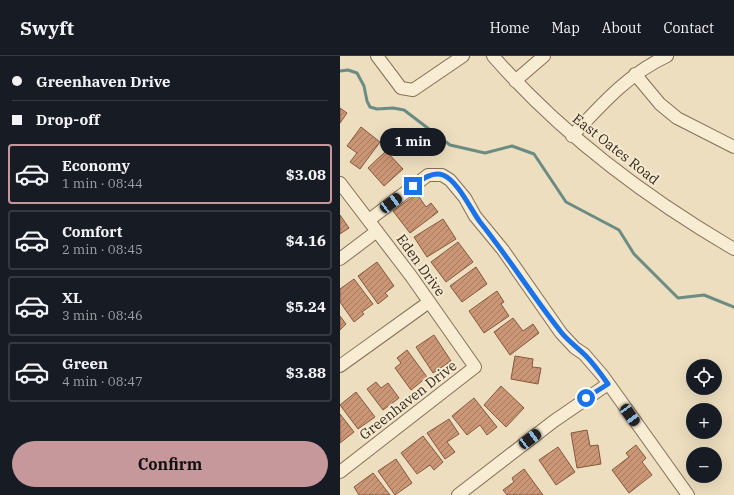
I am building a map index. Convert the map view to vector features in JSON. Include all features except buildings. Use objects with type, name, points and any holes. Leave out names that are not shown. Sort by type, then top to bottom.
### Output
[{"type":"street","points":[[377,56],[400,88],[413,90],[463,56]]},
{"type":"street","name":"East Oates Road","points":[[493,56],[515,81],[572,136],[645,192],[734,249]]},
{"type":"street","points":[[515,81],[544,56]]},
{"type":"street","points":[[572,136],[607,98],[636,74],[652,63],[667,56]]},
{"type":"street","points":[[636,74],[660,104],[677,118],[734,147]]},
{"type":"street","points":[[369,220],[428,175],[442,175],[450,180],[465,198],[475,216],[503,250],[561,333],[575,348],[584,354],[608,384],[688,495]]},
{"type":"street","name":"Eden Drive","points":[[340,183],[369,220],[475,367]]},
{"type":"street","points":[[340,259],[377,231]]},
{"type":"street","points":[[340,366],[429,302]]},
{"type":"street","name":"Greenhaven Drive","points":[[340,472],[475,367]]},
{"type":"street","points":[[458,495],[554,421],[608,384]]},
{"type":"waterway","points":[[340,71],[348,70],[357,73],[364,86],[367,101],[370,107],[377,109],[393,108],[404,110],[450,145],[485,153],[512,146],[534,154],[566,202],[619,230],[634,254],[678,298],[704,295],[734,307]]},
{"type":"route","points":[[413,186],[428,175],[442,175],[450,180],[465,198],[475,216],[503,250],[561,333],[575,348],[584,354],[608,384],[586,398]]}]
